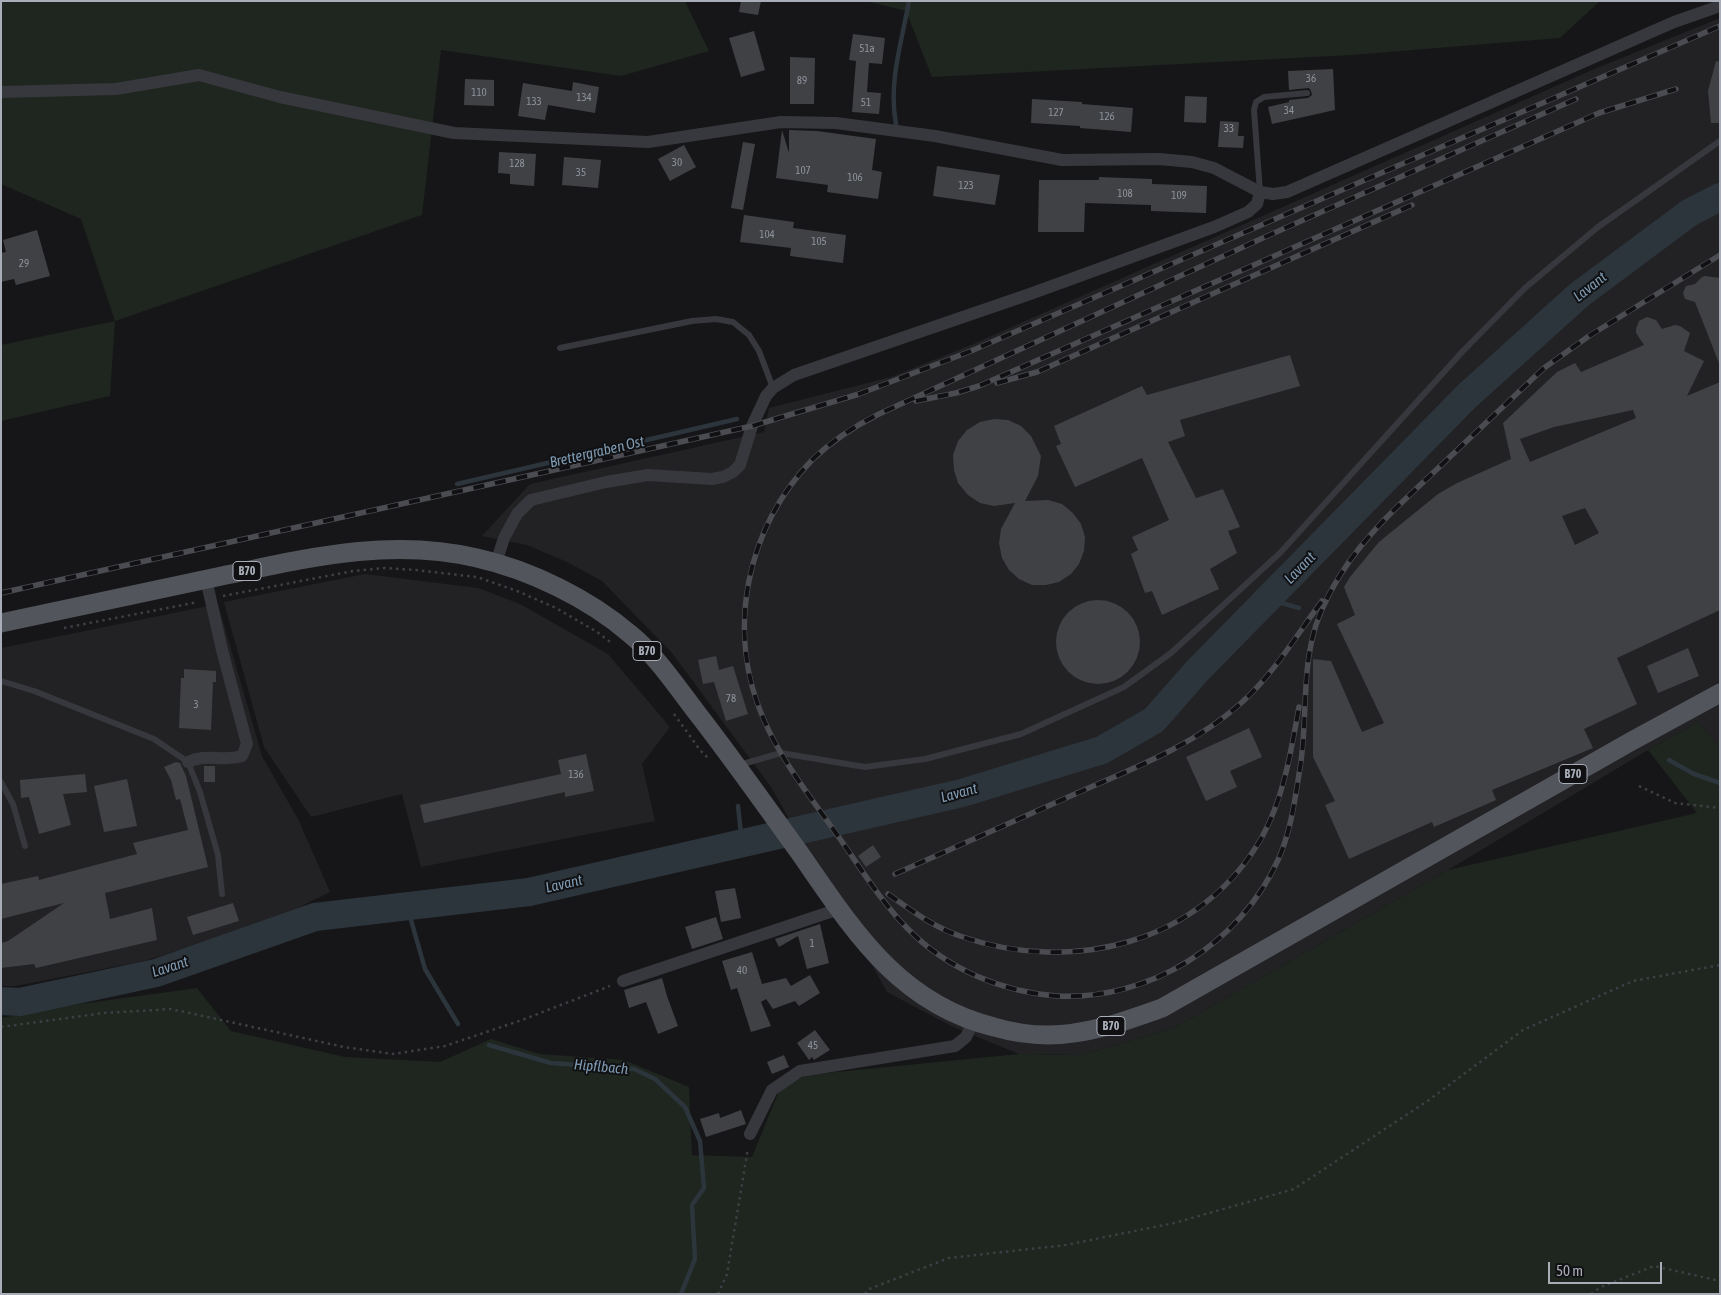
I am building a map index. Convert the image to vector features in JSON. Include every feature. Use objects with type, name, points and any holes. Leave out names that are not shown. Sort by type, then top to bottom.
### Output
[{"type":"main road","name":"B70","points":[[1,623],[307,558],[363,550],[403,548],[441,551],[496,563],[529,574],[562,590],[607,616],[633,636],[668,674],[737,765],[839,909],[866,944],[894,974],[924,997],[948,1012],[973,1022],[1010,1031],[1048,1035],[1082,1033],[1116,1024],[1162,1008],[1621,746],[1720,694]]},
{"type":"street","points":[[1,92],[116,89],[199,75],[280,97],[454,133],[648,142],[781,122],[836,123],[935,136],[1062,160],[1160,159],[1192,162],[1214,168],[1260,192],[1274,194],[1287,192],[1674,22],[1720,6]]},
{"type":"street","points":[[496,563],[504,538],[517,514],[531,500],[606,482],[648,475],[712,479],[723,477],[733,472],[740,465],[758,410],[766,396],[773,388],[794,375],[1039,291],[1214,227],[1248,212],[1257,204],[1260,192]]},
{"type":"street","points":[[188,762],[198,757],[233,759],[242,756],[247,744],[222,650],[206,579]]},
{"type":"street","points":[[623,981],[839,909]]},
{"type":"street","points":[[750,1134],[772,1090],[800,1071],[955,1046],[966,1037],[973,1022]]},
{"type":"lane","points":[[1260,192],[1254,110],[1256,102],[1264,97],[1307,93]]},
{"type":"lane","points":[[737,765],[781,753],[865,767],[925,759],[1021,734],[1124,687],[1171,653],[1280,553],[1462,352],[1525,288],[1598,228],[1720,141]]},
{"type":"lane","points":[[560,348],[692,321],[716,320],[733,322],[749,335],[759,351],[773,388]]},
{"type":"lane","points":[[1,681],[34,691],[154,739],[188,762],[200,792],[218,855],[222,894]]},
{"type":"lane","points":[[1,782],[12,804],[25,846]]},
{"type":"path","points":[[58,629],[353,571],[385,568],[477,577],[517,591],[556,608],[597,632],[617,647]]},
{"type":"path","points":[[674,713],[700,750],[713,762]]},
{"type":"path","points":[[1639,786],[1675,803],[1720,808]]},
{"type":"path","points":[[865,1294],[869,1289],[950,1258],[1066,1245],[1174,1223],[1294,1189],[1429,1100],[1523,1030],[1633,981],[1720,965]]},
{"type":"path","points":[[1,1027],[104,1013],[171,1009],[344,1047],[393,1054],[445,1046],[522,1020],[623,981]]},
{"type":"path","points":[[718,1294],[727,1274],[750,1134]]},
{"type":"path","points":[[1591,1294],[1601,1287],[1654,1266],[1720,1282]]},
{"type":"shaded area","points":[[1,1],[685,1],[709,51],[621,76],[441,50],[422,215],[115,321],[81,219],[1,184]]},
{"type":"shaded area","points":[[866,1],[1600,1],[1560,38],[1351,55],[932,77],[906,11]]},
{"type":"shaded area","points":[[1720,18],[1720,748],[1698,722],[1448,870],[1176,1027],[1082,1055],[1019,1054],[951,1026],[887,992],[771,787],[672,653],[602,581],[567,562],[527,545],[482,536],[530,484],[764,432],[769,408],[891,377],[971,345],[1592,70]]},
{"type":"shaded area","points":[[115,321],[110,396],[1,421],[1,345]]},
{"type":"shaded area","points":[[365,574],[478,588],[520,604],[608,654],[670,727],[642,764],[655,821],[421,867],[402,794],[311,817],[264,747],[224,602]]},
{"type":"shaded area","points":[[218,604],[262,756],[299,821],[330,892],[272,921],[144,961],[16,986],[1,986],[1,648]]},
{"type":"shaded area","points":[[1698,722],[1720,748],[1720,1294],[1,1294],[1,1018],[80,1004],[197,988],[231,1031],[345,1057],[440,1062],[491,1039],[540,1054],[624,1060],[689,1087],[692,1155],[752,1157],[779,1091],[806,1075],[1019,1054],[1082,1055],[1176,1027],[1448,870],[1697,813],[1648,750]]},
{"type":"building","points":[[741,1],[761,1],[758,15],[739,12]]},
{"type":"building","points":[[754,31],[765,70],[741,77],[729,38]]},
{"type":"building","points":[[853,34],[885,38],[882,64],[869,63],[867,92],[881,93],[879,114],[852,112],[856,61],[849,60]]},
{"type":"building","points":[[790,57],[815,58],[814,104],[790,104]]},
{"type":"building","points":[[1716,61],[1720,62],[1720,123],[1711,123],[1708,91]]},
{"type":"building","points":[[1333,69],[1335,110],[1272,124],[1268,107],[1289,102],[1289,100],[1308,98],[1312,95],[1309,88],[1289,90],[1288,71]]},
{"type":"building","points":[[465,79],[494,80],[494,106],[464,105]]},
{"type":"building","points":[[573,82],[599,87],[595,113],[548,105],[545,120],[518,116],[523,83],[572,91]]},
{"type":"building","points":[[1185,96],[1207,97],[1206,123],[1184,122]]},
{"type":"building","points":[[1032,99],[1133,108],[1131,132],[1031,123]]},
{"type":"building","points":[[1220,121],[1239,122],[1238,136],[1244,136],[1243,148],[1218,147]]},
{"type":"building","points":[[782,130],[789,153],[789,130],[817,131],[876,139],[872,170],[882,172],[878,199],[827,192],[828,185],[776,178]]},
{"type":"building","points":[[743,142],[755,144],[743,210],[731,208]]},
{"type":"building","points":[[684,145],[696,167],[670,181],[658,159]]},
{"type":"building","points":[[499,152],[536,154],[534,186],[510,184],[510,174],[498,173]]},
{"type":"building","points":[[564,157],[601,160],[598,188],[562,185]]},
{"type":"building","points":[[937,166],[1000,175],[995,205],[933,196]]},
{"type":"building","points":[[1099,177],[1152,179],[1152,184],[1207,186],[1206,213],[1151,211],[1151,205],[1085,203],[1084,232],[1038,232],[1039,180],[1099,180]]},
{"type":"building","points":[[744,215],[794,222],[793,228],[846,235],[843,263],[790,256],[791,248],[740,242]]},
{"type":"building","points":[[37,230],[50,276],[16,285],[14,279],[1,282],[1,253],[6,252],[3,240]]},
{"type":"building","points":[[1705,276],[1720,278],[1719,363],[1695,302],[1685,299],[1683,293],[1686,286],[1695,284]]},
{"type":"building","points":[[1647,317],[1656,320],[1662,329],[1675,325],[1690,333],[1684,351],[1704,361],[1687,396],[1720,382],[1720,610],[1617,658],[1637,704],[1584,729],[1593,748],[1492,790],[1496,800],[1434,827],[1432,822],[1349,859],[1325,805],[1335,801],[1313,757],[1313,659],[1331,661],[1362,732],[1384,723],[1337,624],[1355,615],[1344,587],[1379,542],[1438,494],[1457,483],[1511,459],[1503,423],[1557,372],[1575,363],[1581,372],[1644,345],[1636,333],[1639,321]],"holes":[[[1633,410],[1636,418],[1530,462],[1520,439],[1554,427]],[[1585,508],[1599,533],[1575,545],[1562,516]]]},
{"type":"building","points":[[1290,355],[1300,386],[1180,420],[1185,436],[1168,442],[1196,498],[1223,489],[1240,527],[1228,531],[1237,553],[1210,569],[1219,589],[1162,615],[1152,591],[1145,593],[1131,554],[1138,550],[1132,537],[1169,520],[1142,458],[1075,487],[1056,446],[1061,444],[1054,426],[1142,386],[1147,395]]},
{"type":"building","points":[[994,419],[1008,420],[1021,426],[1031,436],[1041,456],[1038,476],[1025,501],[1048,500],[1062,504],[1073,513],[1081,524],[1085,537],[1084,551],[1079,564],[1071,574],[1059,582],[1046,585],[1032,585],[1019,579],[1009,570],[1002,558],[999,543],[1001,529],[1015,503],[994,506],[980,503],[968,495],[958,483],[954,470],[953,455],[958,441],[967,430],[980,422]]},
{"type":"building","points":[[1098,600],[1114,603],[1133,619],[1137,626],[1140,642],[1137,658],[1121,677],[1114,681],[1098,684],[1082,681],[1063,665],[1059,658],[1056,642],[1059,626],[1075,607],[1082,603]]},
{"type":"building","points":[[1688,648],[1699,676],[1658,693],[1647,666]]},
{"type":"building","points":[[716,656],[719,670],[733,666],[748,714],[726,721],[714,682],[703,684],[698,660]]},
{"type":"building","points":[[184,669],[216,671],[216,682],[213,682],[211,730],[179,728],[181,678],[184,678]]},
{"type":"building","points":[[1249,728],[1262,757],[1230,771],[1237,787],[1206,801],[1186,757]]},
{"type":"building","points":[[586,754],[594,791],[565,797],[565,792],[424,823],[420,805],[561,774],[558,760]]},
{"type":"building","points":[[176,762],[180,763],[186,776],[208,867],[105,893],[110,919],[152,908],[157,940],[36,968],[34,964],[1,968],[1,943],[8,941],[64,903],[1,919],[1,884],[38,876],[39,880],[137,854],[133,843],[188,830],[180,799],[176,800],[171,780],[164,767]]},
{"type":"building","points":[[204,766],[215,766],[215,782],[204,782]]},
{"type":"building","points":[[85,774],[87,792],[63,794],[71,825],[39,834],[29,797],[21,798],[20,780]]},
{"type":"building","points":[[127,779],[137,826],[104,832],[94,786]]},
{"type":"building","points":[[873,845],[881,857],[866,867],[858,856]]},
{"type":"building","points":[[735,888],[741,918],[721,922],[715,891]]},
{"type":"building","points":[[233,903],[239,921],[193,935],[187,917]]},
{"type":"building","points":[[716,917],[723,939],[692,949],[685,927]]},
{"type":"building","points":[[820,924],[829,963],[807,969],[798,936],[779,947],[775,939]]},
{"type":"building","points":[[752,952],[762,984],[786,978],[791,986],[810,975],[820,993],[799,1006],[795,1001],[773,1009],[766,999],[761,1002],[771,1026],[751,1032],[737,988],[731,990],[722,961]]},
{"type":"building","points":[[662,978],[678,1026],[658,1034],[646,1002],[629,1008],[624,990]]},
{"type":"building","points":[[815,1030],[830,1050],[814,1060],[812,1057],[809,1060],[797,1043]]},
{"type":"building","points":[[784,1055],[789,1067],[772,1074],[767,1062]]},
{"type":"building","points":[[741,1110],[746,1124],[706,1137],[700,1119],[719,1113],[720,1118]]},
{"type":"waterway","name":"Brettergraben Ost","points":[[896,124],[894,109],[895,78],[909,1]]},
{"type":"waterway","name":"Lavant","points":[[1,1001],[20,1002],[156,973],[315,917],[529,892],[962,793],[1102,750],[1154,720],[1197,671],[1467,396],[1579,295],[1689,213],[1720,197]]},
{"type":"waterway","name":"Brettergraben Ost","points":[[457,484],[737,419]]},
{"type":"waterway","points":[[1268,599],[1299,608]]},
{"type":"waterway","points":[[1669,760],[1694,774],[1720,783]]},
{"type":"waterway","name":"Brettergraben Ost","points":[[738,806],[742,843]]},
{"type":"waterway","name":"Hipflbach","points":[[407,906],[425,969],[458,1024]]},
{"type":"waterway","name":"Hipflbach","points":[[489,1045],[551,1063],[634,1069],[655,1079],[685,1107],[700,1141],[704,1188],[692,1205],[695,1259],[681,1294]]},
{"type":"railway","points":[[1,593],[752,426],[859,394],[971,351],[1720,26]]},
{"type":"railway","points":[[916,401],[979,386],[1599,113],[1676,89]]},
{"type":"railway","points":[[1576,99],[1265,237],[879,414],[828,446],[813,459],[790,486],[772,516],[758,548],[749,582],[745,617],[746,652],[752,686],[771,736],[788,765],[871,884],[898,919],[940,956],[976,976],[996,984],[1036,994],[1057,996],[1091,995],[1125,989],[1157,977],[1188,961],[1216,941],[1240,917],[1261,890],[1278,860],[1292,815],[1300,768],[1304,732],[1306,678],[1311,643],[1316,625],[1331,591],[1361,546],[1398,506],[1544,368],[1589,336],[1720,255]]},
{"type":"railway","points":[[997,383],[1037,372],[1412,205]]},
{"type":"railway","points":[[895,874],[1140,766],[1202,732],[1240,704],[1263,681],[1322,601]]},
{"type":"railway","points":[[888,894],[922,918],[960,936],[1003,947],[1046,952],[1089,950],[1130,941],[1169,926],[1205,903],[1236,874],[1262,837],[1270,822],[1281,790],[1290,757],[1299,707]]}]
